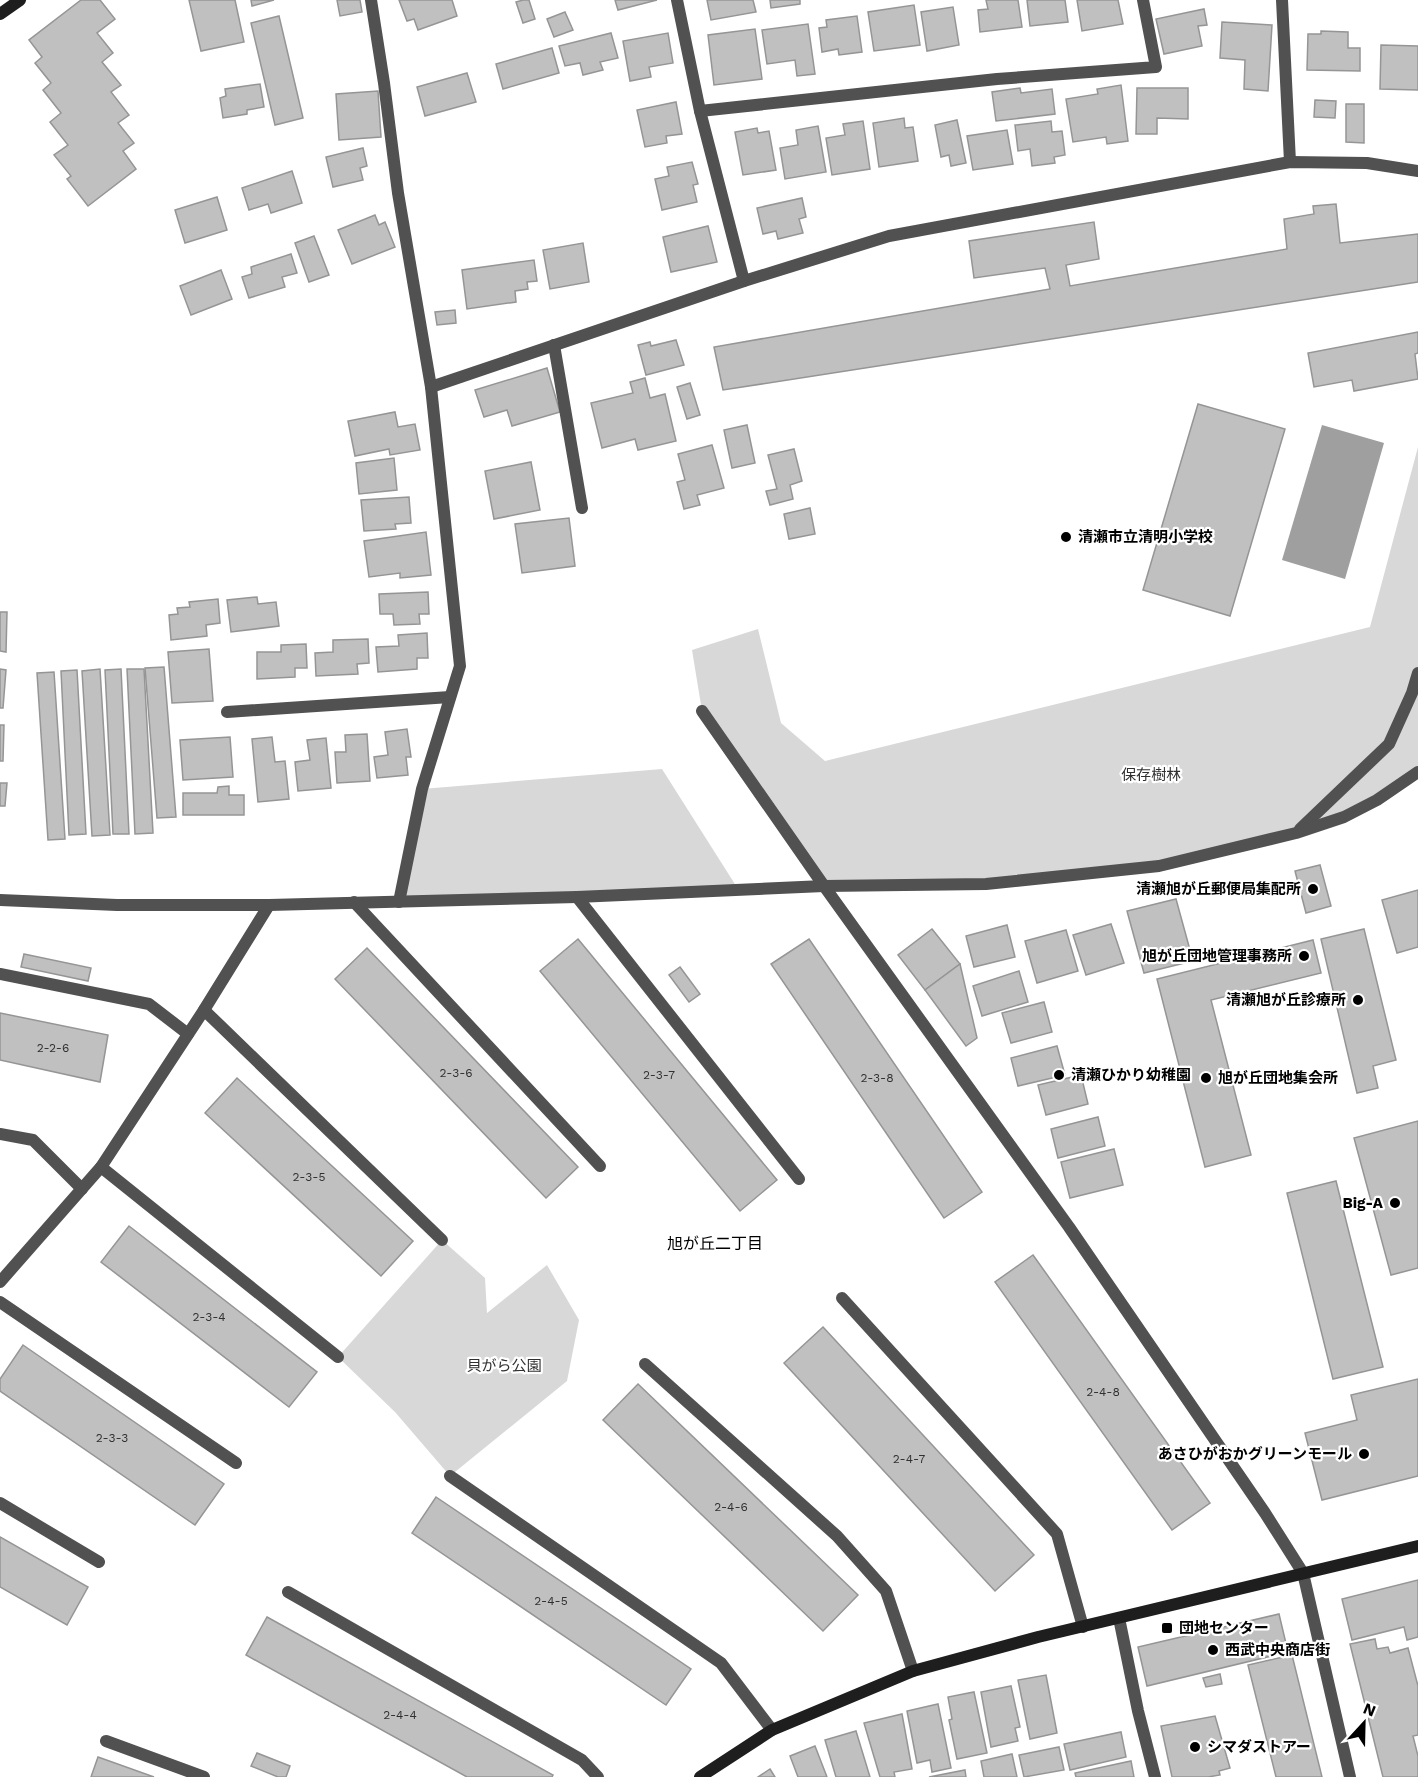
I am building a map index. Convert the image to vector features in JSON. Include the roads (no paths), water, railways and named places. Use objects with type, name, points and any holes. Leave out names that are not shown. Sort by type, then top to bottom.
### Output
[{"type":"street","points":[[0,14],[20,0]]},
{"type":"street","points":[[371,0],[398,193],[431,387],[460,666],[422,789],[399,902]]},
{"type":"street","points":[[677,0],[700,111],[744,281]]},
{"type":"street","points":[[700,111],[997,79],[1156,67],[1143,0]]},
{"type":"street","points":[[1282,0],[1290,162]]},
{"type":"street","points":[[431,387],[744,281],[889,236],[1290,162],[1367,163],[1418,171]]},
{"type":"street","points":[[554,345],[582,508]]},
{"type":"street","points":[[1296,833],[1389,744],[1412,693],[1418,673]]},
{"type":"street","points":[[227,712],[450,697]]},
{"type":"street","points":[[702,711],[824,886],[1069,1227],[1265,1513],[1303,1573],[1350,1777]]},
{"type":"street","points":[[0,900],[117,905],[269,905],[577,897],[824,886],[986,884],[1149,867],[1296,833],[1344,817],[1377,800],[1418,772]]},
{"type":"street","points":[[577,897],[799,1179]]},
{"type":"street","points":[[354,902],[600,1166]]},
{"type":"street","points":[[0,1282],[101,1167],[204,1010],[269,905]]},
{"type":"street","points":[[0,974],[149,1004],[188,1034]]},
{"type":"street","points":[[204,1010],[442,1240]]},
{"type":"street","points":[[0,1134],[33,1140],[82,1189]]},
{"type":"street","points":[[101,1167],[338,1357]]},
{"type":"street","points":[[843,1298],[1057,1534],[1083,1627]]},
{"type":"street","points":[[0,1302],[236,1463]]},
{"type":"street","points":[[645,1364],[837,1536],[886,1591],[913,1671]]},
{"type":"street","points":[[450,1476],[721,1663],[772,1730]]},
{"type":"street","points":[[0,1503],[99,1562]]},
{"type":"street","points":[[700,1777],[772,1730],[913,1671],[1119,1618],[1418,1546]]},
{"type":"street","points":[[288,1593],[582,1760],[598,1777]]},
{"type":"street","points":[[1119,1618],[1138,1711],[1155,1777]]},
{"type":"street","points":[[106,1741],[204,1777]]},
{"type":"place","name":"清瀬市立清明小学校","points":[[1066,537]]},
{"type":"place","name":"清瀬旭が丘郵便局集配所","points":[[1313,889]]},
{"type":"place","name":"旭が丘団地管理事務所","points":[[1304,956]]},
{"type":"place","name":"清瀬旭が丘診療所","points":[[1358,1000]]},
{"type":"place","name":"清瀬ひかり幼稚園","points":[[1059,1075]]},
{"type":"place","name":"旭が丘団地集会所","points":[[1206,1078]]},
{"type":"place","name":"Big-A","points":[[1395,1203]]},
{"type":"place","name":"あさひがおかグリーンモール","points":[[1364,1454]]},
{"type":"place","name":"団地センター","points":[[1167,1628]]},
{"type":"place","name":"西武中央商店街","points":[[1213,1650]]},
{"type":"place","name":"シマダストアー","points":[[1195,1747]]},
{"type":"district","name":"旭が丘二丁目","points":[[715,1243]]},
{"type":"park label","name":"保存樹林","points":[[1151,775]]},
{"type":"park label","name":"貝がら公園","points":[[504,1366]]}]
